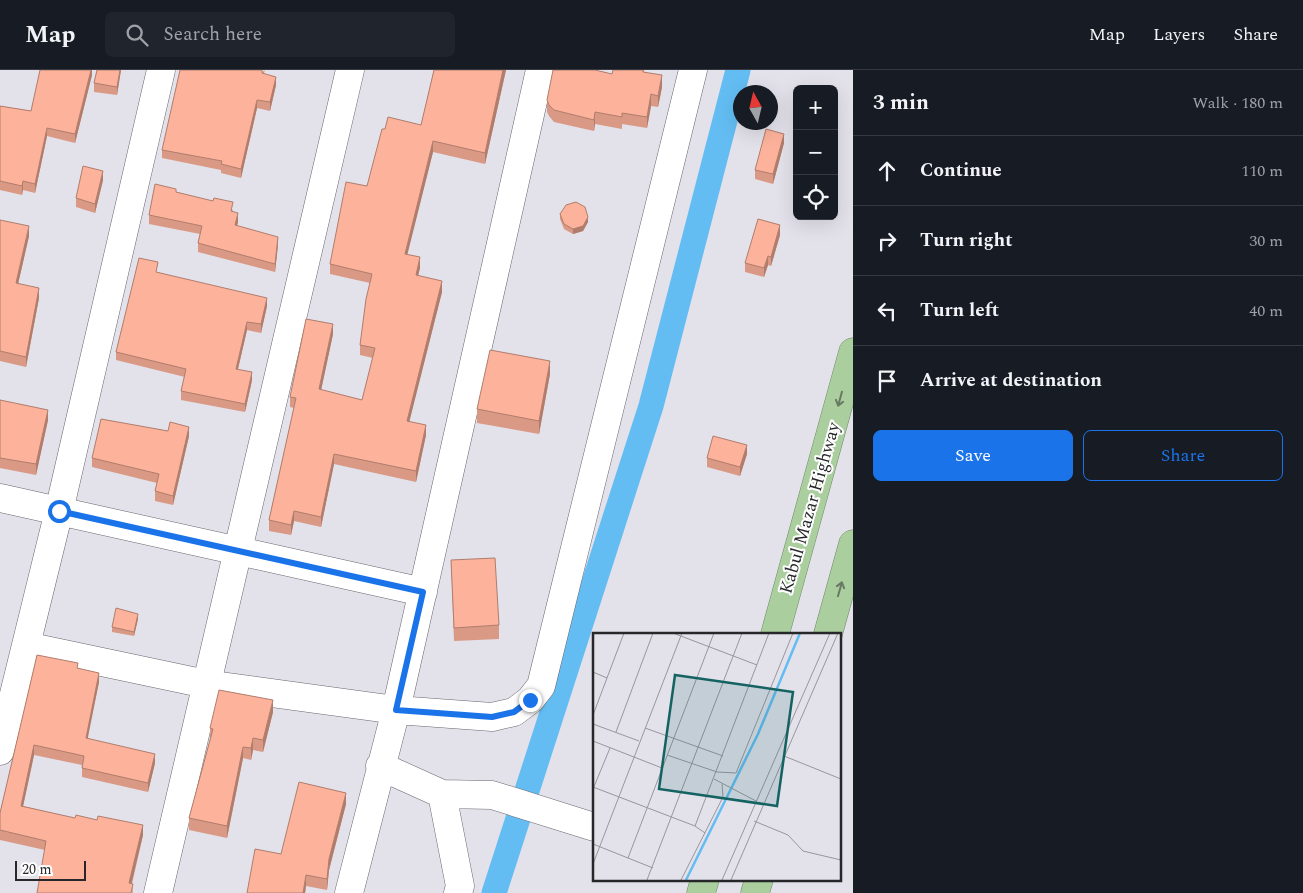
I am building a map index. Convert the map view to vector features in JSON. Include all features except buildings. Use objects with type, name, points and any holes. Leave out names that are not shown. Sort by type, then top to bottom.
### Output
[{"type":"highway","name":"Kabul Mazar Highway","points":[[775,633],[853,352]]},
{"type":"highway","points":[[828,633],[853,544]]},
{"type":"highway","points":[[755,893],[759,880]]},
{"type":"street","points":[[1,742],[59,511],[161,70]]},
{"type":"street","points":[[158,893],[350,70]]},
{"type":"street","points":[[349,893],[380,766],[396,710],[540,70]]},
{"type":"street","points":[[26,646],[206,684],[396,710],[492,717],[514,712],[530,700],[541,686],[693,70]]},
{"type":"street","points":[[0,498],[423,592]]},
{"type":"street","points":[[380,766],[442,794],[492,795],[593,827]]},
{"type":"street","points":[[442,794],[460,886],[458,893]]},
{"type":"waterway","points":[[494,893],[651,406],[738,70]]},
{"type":"route","points":[[59,511],[423,592],[396,710],[492,717],[514,712],[530,700]]}]
